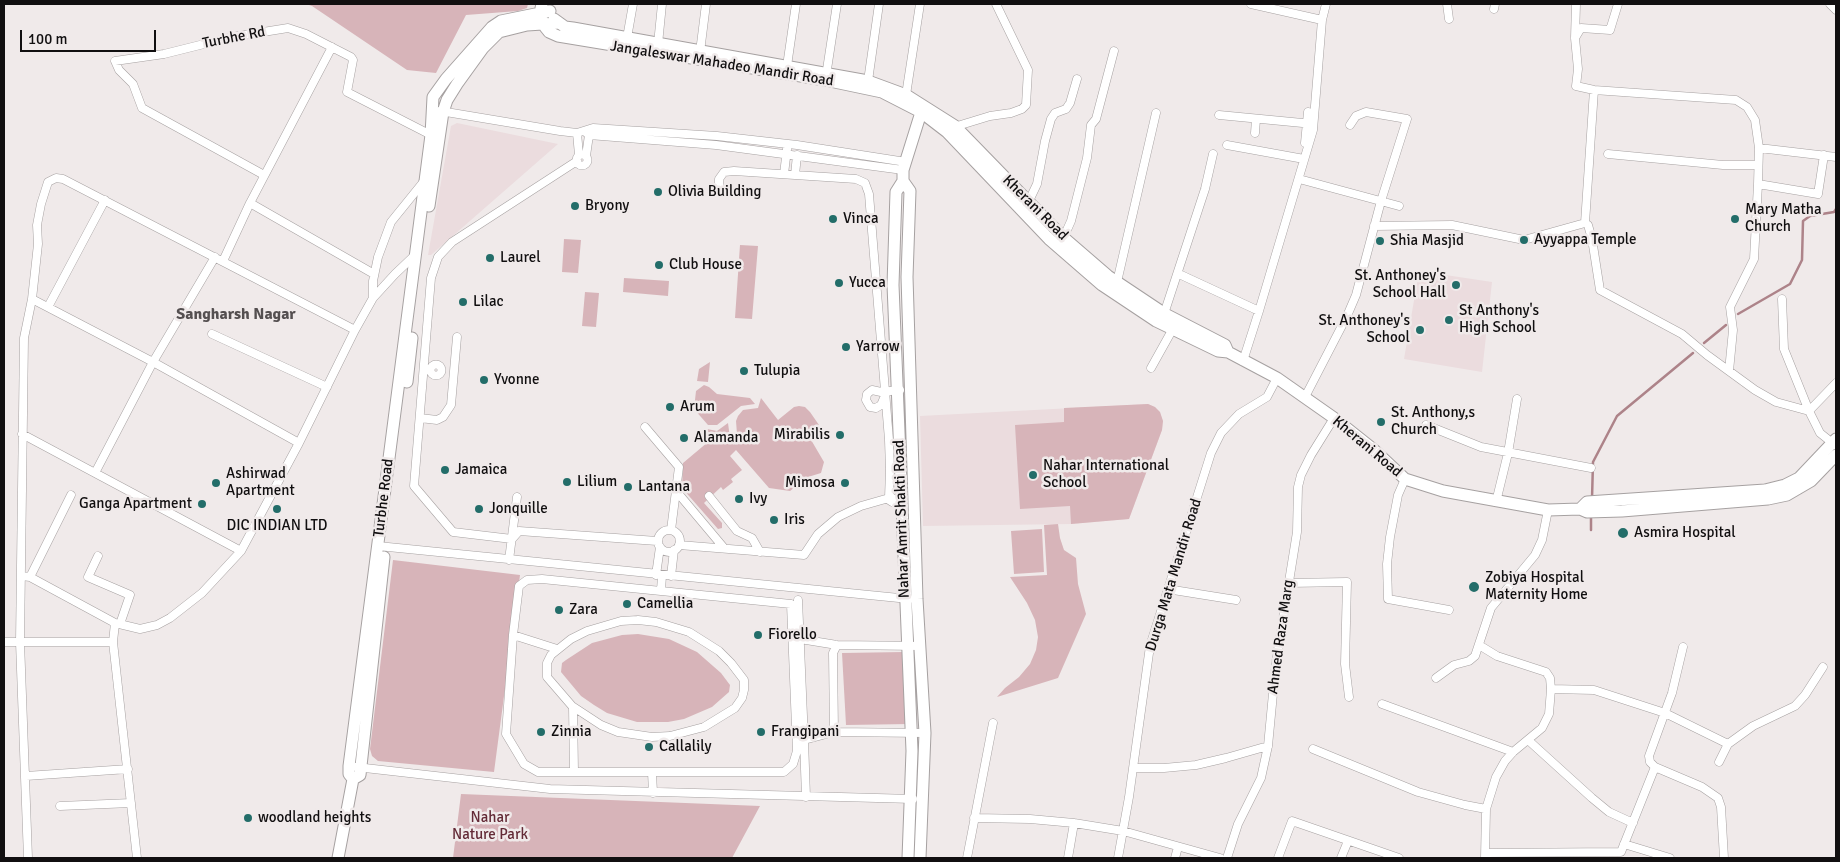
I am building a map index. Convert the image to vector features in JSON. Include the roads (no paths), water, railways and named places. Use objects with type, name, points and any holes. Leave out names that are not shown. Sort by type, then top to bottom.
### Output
[{"type":"street","points":[[627,38],[633,4]]},
{"type":"street","points":[[658,44],[662,4]]},
{"type":"street","points":[[700,52],[706,4]]},
{"type":"street","points":[[787,66],[796,4]]},
{"type":"street","points":[[826,77],[837,4]]},
{"type":"street","points":[[868,81],[879,4]]},
{"type":"street","points":[[906,95],[920,4]]},
{"type":"street","points":[[951,129],[990,116],[1022,110],[1026,104],[1028,70],[996,4]]},
{"type":"street","points":[[1251,4],[1322,20]]},
{"type":"street","points":[[1243,361],[1304,159],[1322,20],[1326,4]]},
{"type":"street","points":[[1447,4],[1449,19]]},
{"type":"street","points":[[1576,4],[1575,38],[1578,69],[1576,86],[1594,90],[1736,100],[1747,107],[1755,120],[1759,148],[1754,259],[1730,307],[1734,330],[1729,371]]},
{"type":"street","points":[[1575,38],[1581,28],[1610,30],[1618,4]]},
{"type":"street","points":[[1830,4],[1836,10]]},
{"type":"street","points":[[427,370],[405,368],[422,259],[438,111],[433,97],[492,27],[501,21],[546,11]]},
{"type":"street","name":"Jangaleswar Mahadeo Mandir Road","points":[[546,11],[565,27],[787,66],[882,92],[922,108]]},
{"type":"street","name":"Jangaleswar Mahadeo Mandir Road","points":[[546,11],[549,32],[558,36],[826,77],[868,81],[906,95],[922,108]]},
{"type":"street","name":"Turbhe Rd","points":[[264,175],[142,108],[133,84],[119,70],[115,62],[164,54],[232,37],[288,28],[306,34],[351,56],[353,60],[347,92],[431,135]]},
{"type":"street","points":[[223,261],[264,175],[332,47]]},
{"type":"street","points":[[1062,242],[1071,222],[1087,158],[1091,125],[1096,119],[1114,51]]},
{"type":"street","points":[[1024,214],[1037,184],[1051,120],[1055,113],[1066,109],[1070,103],[1076,79]]},
{"type":"street","points":[[1594,90],[1585,223],[1588,225],[1592,239],[1600,290],[1682,334],[1755,390],[1776,402],[1808,411]]},
{"type":"street","name":"Kherani Road","points":[[922,108],[951,129],[1029,201],[1062,242],[1102,285],[1175,325],[1225,344],[1228,352],[1277,378],[1306,397],[1373,449],[1405,479],[1443,491],[1548,510],[1768,500],[1787,495],[1806,484],[1836,455]]},
{"type":"street","name":"Nahar Amrit Shakti Road","points":[[908,858],[911,733],[898,500],[893,285],[896,192],[922,108]]},
{"type":"street","points":[[438,111],[583,133],[611,132],[717,136],[788,144],[904,171]]},
{"type":"street","name":"Turbhe Road","points":[[338,858],[353,779],[349,774],[355,766],[405,368],[414,256],[431,135],[438,111]]},
{"type":"street","points":[[1305,143],[1310,124],[1308,112]]},
{"type":"street","points":[[1306,397],[1356,295],[1374,226],[1407,119],[1366,112],[1356,116],[1350,125]]},
{"type":"street","points":[[1117,282],[1156,113]]},
{"type":"street","points":[[1219,115],[1310,124]]},
{"type":"street","points":[[1255,133],[1256,119]]},
{"type":"street","name":"Kherani Road","points":[[951,129],[1024,214],[1117,282],[1163,319]]},
{"type":"street","points":[[611,132],[797,155],[904,171]]},
{"type":"street","points":[[581,157],[583,133]]},
{"type":"street","points":[[581,157],[583,133]]},
{"type":"street","points":[[784,174],[788,144]]},
{"type":"street","points":[[1227,145],[1304,159]]},
{"type":"street","points":[[1759,148],[1836,157]]},
{"type":"street","points":[[1163,319],[1205,189],[1213,154]]},
{"type":"street","points":[[1608,154],[1723,165],[1758,166]]},
{"type":"street","points":[[795,175],[797,155]]},
{"type":"street","points":[[1758,184],[1818,194],[1824,155]]},
{"type":"street","points":[[512,539],[454,532],[414,486],[420,418],[427,370],[431,278],[438,257],[452,242],[581,157]]},
{"type":"street","points":[[512,539],[520,531],[658,544],[665,551],[677,548],[724,548],[804,555],[818,534],[838,517],[861,506],[888,498],[890,470],[868,194],[865,182],[856,179],[734,171],[724,172],[719,179],[719,189]]},
{"type":"street","name":"Nahar Amrit Shakti Road","points":[[904,171],[910,191],[907,276],[917,599],[925,733],[920,858]]},
{"type":"street","points":[[28,858],[20,642],[26,576],[22,434],[24,338],[32,300],[38,244],[37,226],[48,182],[56,178],[63,179],[355,330]]},
{"type":"street","points":[[1299,178],[1399,206]]},
{"type":"street","points":[[373,298],[372,282],[378,257],[391,222],[425,180]]},
{"type":"street","points":[[48,307],[105,200]]},
{"type":"street","points":[[250,203],[374,274]]},
{"type":"street","points":[[1374,226],[1452,225],[1524,240],[1585,223]]},
{"type":"street","points":[[26,576],[117,623],[140,629],[157,625],[170,618],[202,593],[241,551],[299,444],[355,330],[373,298],[414,256]]},
{"type":"street","points":[[95,473],[153,362],[215,257]]},
{"type":"street","points":[[1179,274],[1259,311]]},
{"type":"street","points":[[32,300],[153,362],[299,444]]},
{"type":"street","points":[[1782,300],[1784,349],[1808,411],[1820,433],[1835,443]]},
{"type":"street","points":[[1151,368],[1175,325]]},
{"type":"street","points":[[212,334],[327,387]]},
{"type":"street","points":[[420,418],[437,420],[448,412],[451,405],[456,338]]},
{"type":"street","name":"Durga Mata Mandir Road","points":[[1118,858],[1150,646],[1211,453],[1221,434],[1239,414],[1266,397],[1277,378]]},
{"type":"street","points":[[1808,411],[1836,383]]},
{"type":"street","points":[[884,395],[912,390]]},
{"type":"street","points":[[1496,502],[1508,454],[1517,399]]},
{"type":"street","name":"Ahmed Raza Marg","points":[[1228,858],[1238,824],[1262,775],[1268,746],[1276,662],[1296,532],[1298,487],[1301,475],[1311,455],[1334,418]]},
{"type":"street","points":[[1426,425],[1481,447],[1508,454],[1591,468]]},
{"type":"street","points":[[645,427],[679,467],[671,530]]},
{"type":"street","points":[[22,434],[241,551]]},
{"type":"street","name":"Kherani Road","points":[[1589,508],[1766,490],[1786,485],[1799,478],[1835,443]]},
{"type":"street","points":[[1405,479],[1398,495],[1390,537],[1387,564],[1388,599],[1449,610]]},
{"type":"street","points":[[677,492],[724,548]]},
{"type":"street","points":[[26,576],[70,495]]},
{"type":"street","points":[[709,496],[737,530],[752,538],[760,552]]},
{"type":"street","points":[[510,560],[517,497]]},
{"type":"street","points":[[1436,678],[1454,665],[1469,661],[1475,656],[1491,608],[1535,555],[1542,540],[1548,510]]},
{"type":"street","points":[[661,592],[658,544],[662,532],[671,530],[678,534],[680,541],[671,576]]},
{"type":"street","points":[[382,547],[904,600],[917,599]]},
{"type":"street","points":[[98,556],[88,577],[130,595],[117,623],[114,642],[136,858]]},
{"type":"street","points":[[542,579],[661,592],[791,604],[797,751],[793,764],[784,772],[538,772],[524,764],[506,734],[513,635],[519,586],[527,580],[542,579]]},
{"type":"street","points":[[1289,583],[1347,582],[1345,646],[1349,697]]},
{"type":"street","points":[[1167,589],[1236,600]]},
{"type":"street","points":[[798,600],[806,797]]},
{"type":"street","points":[[620,621],[656,622],[673,626],[705,640],[731,664],[744,680],[744,690],[742,698],[734,708],[720,719],[704,727],[670,736],[652,737],[618,732],[601,726],[573,707],[547,677],[547,663],[556,649],[571,639],[603,625],[620,621]]},
{"type":"street","points":[[513,635],[556,649]]},
{"type":"street","points":[[800,639],[837,645],[920,646]]},
{"type":"street","points":[[4,642],[114,642]]},
{"type":"street","points":[[834,732],[833,652],[837,645]]},
{"type":"street","points":[[1479,646],[1497,656],[1546,672],[1550,678],[1551,689],[1549,714],[1542,728],[1504,760],[1496,778],[1486,809],[1486,856],[1608,855],[1620,852],[1655,768]]},
{"type":"street","points":[[1683,647],[1666,714],[1649,756],[1650,762],[1655,768],[1702,787],[1718,798],[1721,807],[1724,858]]},
{"type":"street","points":[[1719,762],[1728,744],[1753,726],[1795,706],[1805,695],[1823,666]]},
{"type":"street","points":[[1551,689],[1594,690],[1666,714],[1728,744]]},
{"type":"street","points":[[1382,704],[1512,752]]},
{"type":"street","points":[[573,707],[574,772]]},
{"type":"street","points":[[910,711],[923,709]]},
{"type":"street","points":[[967,858],[992,723]]},
{"type":"street","points":[[804,740],[834,732],[925,733]]},
{"type":"street","points":[[1528,740],[1609,812],[1633,823]]},
{"type":"street","points":[[1133,768],[1196,765],[1268,746]]},
{"type":"street","points":[[1313,749],[1418,792],[1486,809]]},
{"type":"street","points":[[355,766],[550,789],[923,800]]},
{"type":"street","points":[[26,776],[128,769]]},
{"type":"street","points":[[652,772],[653,792]]},
{"type":"street","points":[[60,806],[131,803]]},
{"type":"street","points":[[974,818],[1074,822],[1123,832],[1220,858]]},
{"type":"street","points":[[1278,858],[1292,821],[1399,858]]},
{"type":"street","points":[[1068,858],[1074,822]]},
{"type":"street","points":[[1341,858],[1348,840]]},
{"type":"street","points":[[1624,844],[1670,858]]},
{"type":"street","points":[[1175,858],[1178,847]]},
{"type":"waterway","points":[[1738,314],[1790,284],[1802,260],[1803,221],[1810,216],[1834,212],[1836,209]]},
{"type":"waterway","points":[[1704,343],[1726,325]]},
{"type":"waterway","points":[[1592,499],[1593,462],[1617,416],[1693,353]]},
{"type":"waterway","points":[[1591,514],[1591,530]]},
{"type":"place","name":"Olivia Building","points":[[658,192]]},
{"type":"place","name":"Bryony","points":[[575,206]]},
{"type":"place","name":"Vinca","points":[[833,219]]},
{"type":"place","name":"Mary Matha Church","points":[[1735,219]]},
{"type":"place","name":"Ayyappa Temple","points":[[1524,240]]},
{"type":"place","name":"Shia Masjid","points":[[1380,241]]},
{"type":"place","name":"Laurel","points":[[490,258]]},
{"type":"place","name":"Club House","points":[[659,265]]},
{"type":"place","name":"Yucca","points":[[839,283]]},
{"type":"place","name":"St. Anthoney's School Hall","points":[[1456,285]]},
{"type":"place","name":"Lilac","points":[[463,302]]},
{"type":"place","name":"St Anthony's High School","points":[[1449,320]]},
{"type":"place","name":"St. Anthoney's School","points":[[1420,330]]},
{"type":"place","name":"Yarrow","points":[[846,347]]},
{"type":"place","name":"Tulupia","points":[[744,371]]},
{"type":"place","name":"Yvonne","points":[[484,380]]},
{"type":"place","name":"Arum","points":[[670,407]]},
{"type":"place","name":"St. Anthony,s Church","points":[[1381,422]]},
{"type":"place","name":"Mirabilis","points":[[840,435]]},
{"type":"place","name":"Alamanda","points":[[684,438]]},
{"type":"place","name":"Jamaica","points":[[445,470]]},
{"type":"place","name":"Nahar International School","points":[[1033,475]]},
{"type":"place","name":"Lilium","points":[[567,482]]},
{"type":"place","name":"Ashirwad Apartment","points":[[216,483]]},
{"type":"place","name":"Mimosa","points":[[845,483]]},
{"type":"place","name":"Lantana","points":[[628,487]]},
{"type":"place","name":"Ivy","points":[[739,499]]},
{"type":"place","name":"Ganga Apartment","points":[[202,504]]},
{"type":"place","name":"DIC INDIAN LTD","points":[[277,509]]},
{"type":"place","name":"Jonquille","points":[[479,509]]},
{"type":"place","name":"Iris","points":[[774,520]]},
{"type":"place","name":"Asmira Hospital","points":[[1623,533]]},
{"type":"place","name":"Zobiya Hospital Maternity Home","points":[[1474,587]]},
{"type":"place","name":"Camellia","points":[[627,604]]},
{"type":"place","name":"Zara","points":[[559,610]]},
{"type":"place","name":"Fiorello","points":[[758,635]]},
{"type":"place","name":"Zinnia","points":[[541,732]]},
{"type":"place","name":"Frangipani","points":[[761,732]]},
{"type":"place","name":"Callalily","points":[[649,747]]},
{"type":"place","name":"woodland heights","points":[[248,818]]},
{"type":"district","name":"Sangharsh Nagar","points":[[236,315]]},
{"type":"park label","name":"Nahar Nature Park","points":[[490,826]]}]
